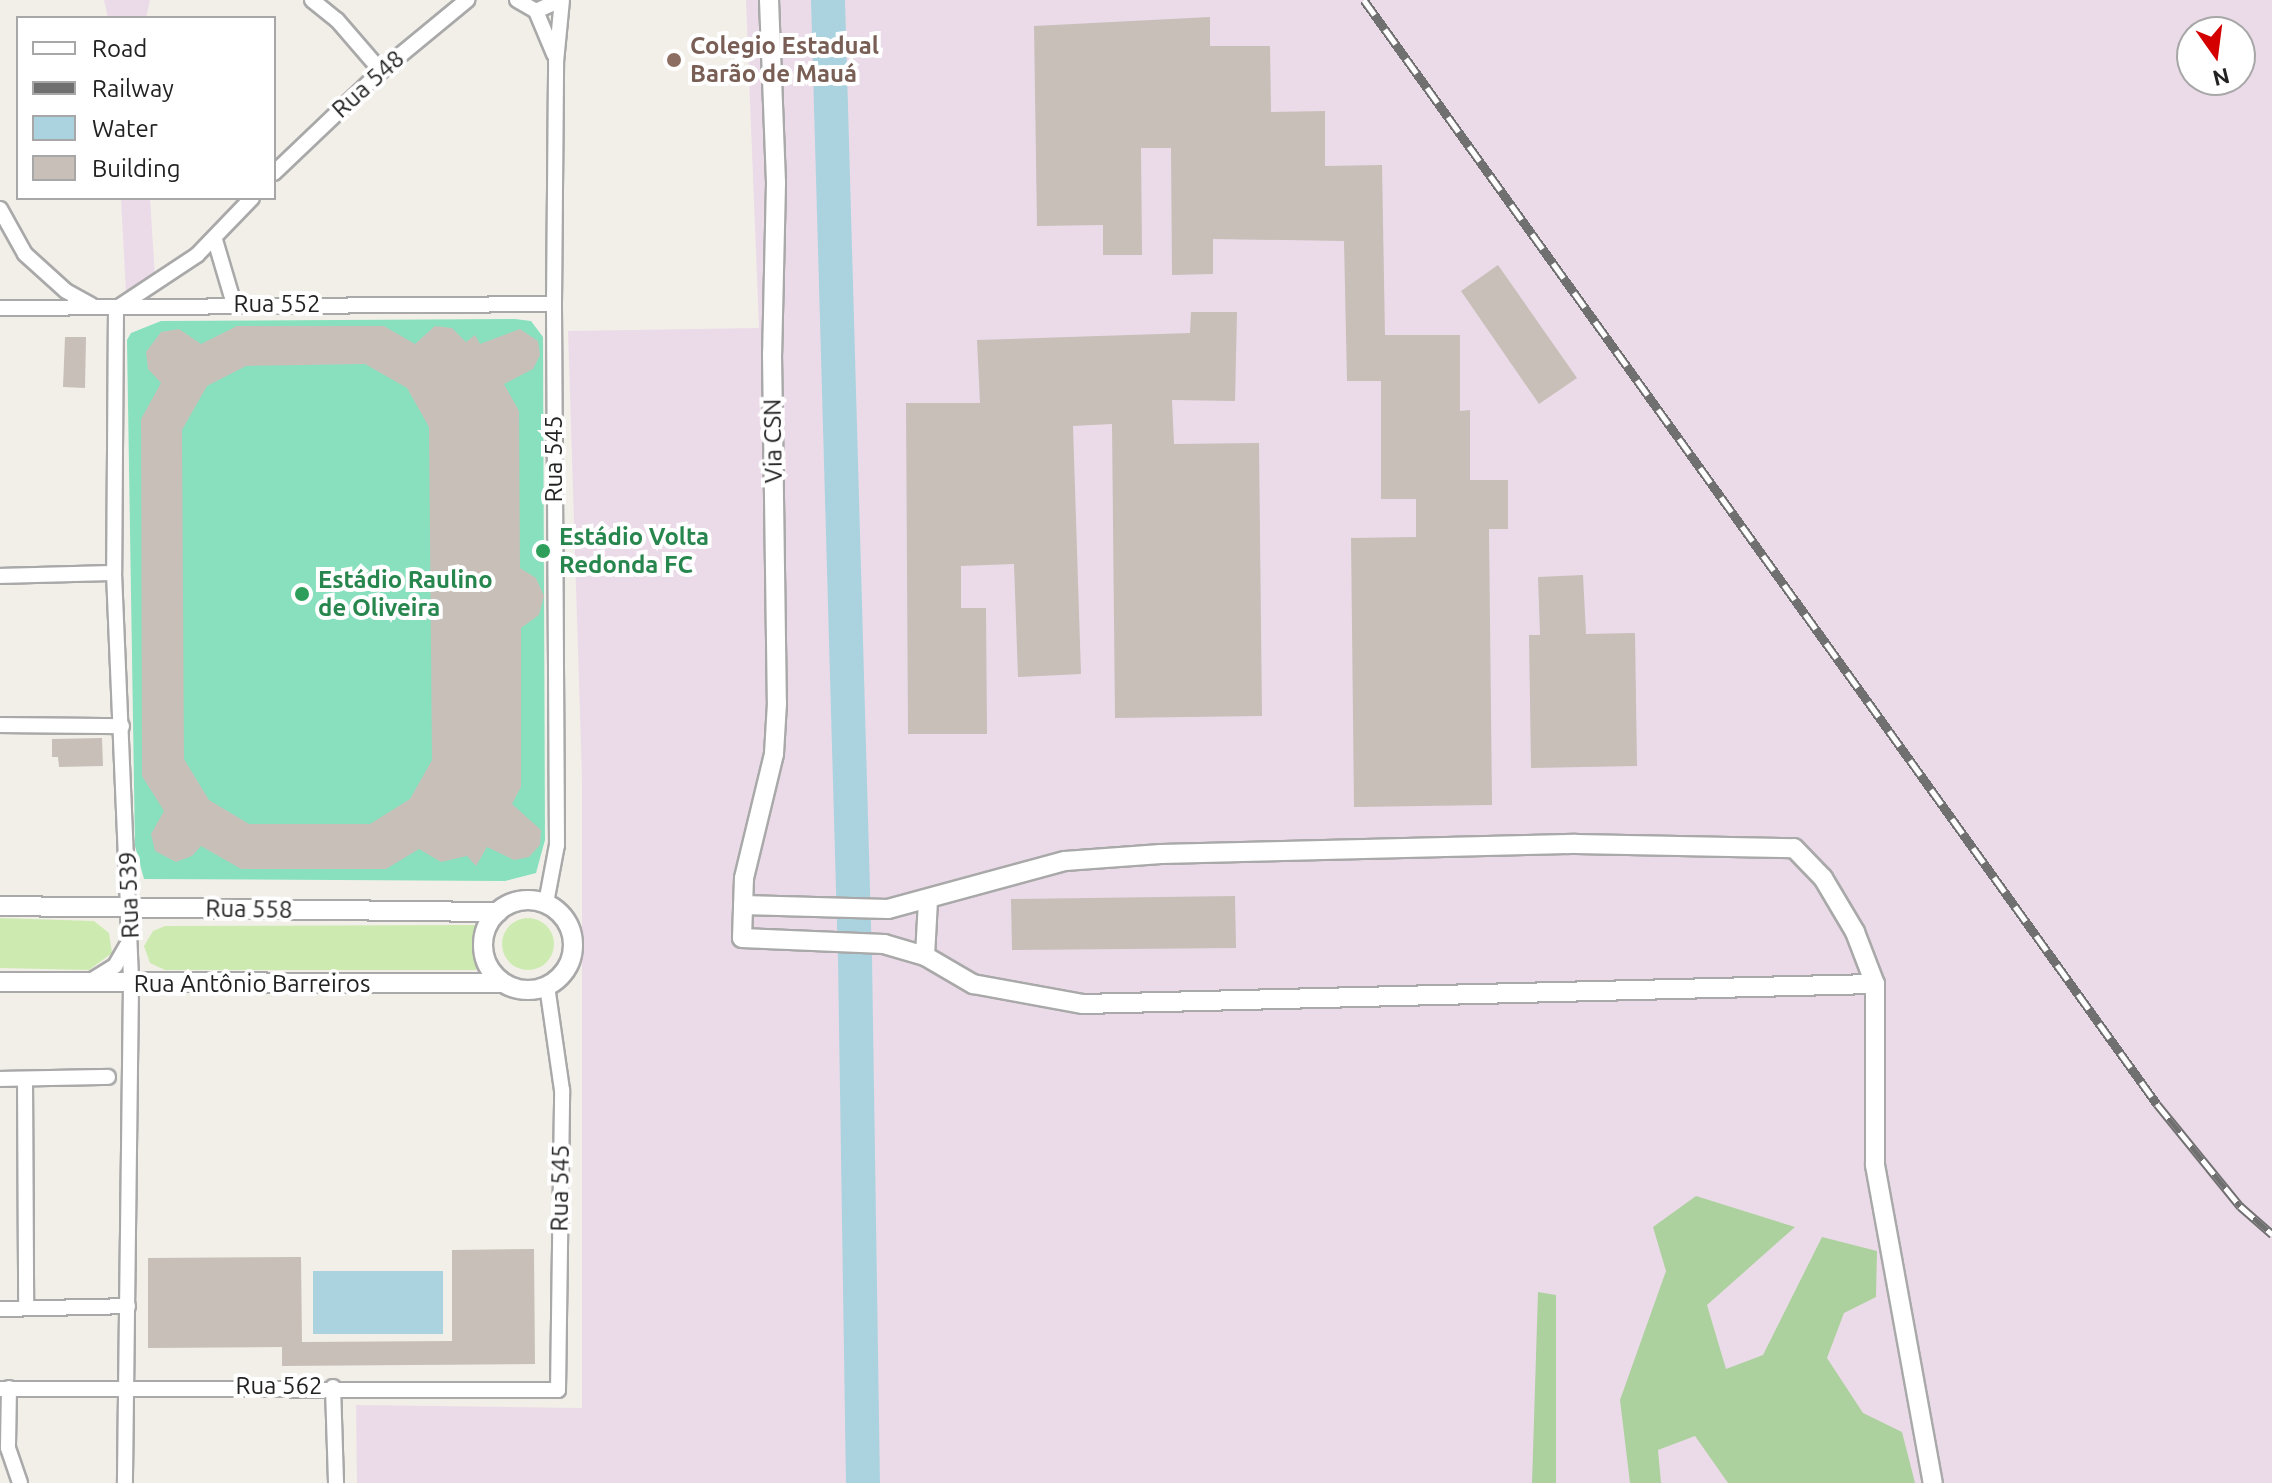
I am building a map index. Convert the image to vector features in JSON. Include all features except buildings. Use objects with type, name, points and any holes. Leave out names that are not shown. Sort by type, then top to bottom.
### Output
[{"type":"street","points":[[312,0],[337,20],[381,71]]},
{"type":"street","name":"Rua 548","points":[[276,171],[381,71],[467,0]]},
{"type":"street","points":[[517,0],[536,11],[562,0]]},
{"type":"street","name":"Rua 545","points":[[546,903],[557,845],[554,304],[556,62],[562,0]]},
{"type":"street","name":"Via CSN","points":[[769,0],[776,183],[774,754],[744,878],[742,938],[884,944],[925,956]]},
{"type":"street","name":"Rua 545","points":[[536,11],[556,62]]},
{"type":"street","points":[[116,308],[215,240],[250,200]]},
{"type":"street","points":[[0,209],[15,241],[37,266],[80,300],[100,308]]},
{"type":"street","points":[[215,240],[234,304]]},
{"type":"street","name":"Rua 552","points":[[0,308],[554,304]]},
{"type":"street","name":"Rua 539","points":[[116,308],[114,573],[131,985],[125,1483]]},
{"type":"street","points":[[0,576],[114,573]]},
{"type":"street","points":[[0,725],[122,726]]},
{"type":"street","points":[[743,905],[796,909],[888,909],[928,901],[985,879],[1065,861],[1161,854],[1576,844],[1794,848],[1823,878],[1855,932],[1875,984],[1875,1165],[1933,1483]]},
{"type":"street","points":[[521,900],[546,903],[560,913],[573,939],[568,967],[547,986],[532,990],[503,983],[493,974],[483,949],[484,935],[498,912],[521,900]]},
{"type":"street","points":[[928,901],[925,956],[973,984],[1083,1004],[1875,984]]},
{"type":"street","name":"Rua 558","points":[[0,906],[498,912]]},
{"type":"street","points":[[81,985],[115,966],[130,936]]},
{"type":"street","name":"Rua Antônio Barreiros","points":[[0,982],[81,985],[503,983]]},
{"type":"street","name":"Rua 545","points":[[547,986],[562,1090],[558,1390]]},
{"type":"street","points":[[0,1079],[108,1077]]},
{"type":"street","points":[[25,1079],[26,1308]]},
{"type":"street","points":[[0,1309],[128,1306]]},
{"type":"street","name":"Rua 562","points":[[4,1388],[125,1385],[558,1390]]},
{"type":"street","points":[[333,1387],[336,1483]]},
{"type":"street","points":[[4,1388],[8,1448],[20,1483]]},
{"type":"shaded area","points":[[104,0],[150,0],[146,16],[108,16]]},
{"type":"shaded area","points":[[746,0],[2272,0],[2272,1483],[357,1483],[356,1405],[582,1408],[582,778],[568,331],[759,328]]},
{"type":"shaded area","points":[[121,200],[150,200],[155,278],[126,293]]},
{"type":"green space","points":[[161,321],[531,321],[543,337],[545,840],[536,873],[505,881],[144,879],[135,846],[127,340],[131,333]]},
{"type":"green space","points":[[0,918],[94,921],[109,933],[112,953],[89,970],[0,968]]},
{"type":"green space","points":[[528,918],[547,925],[554,944],[547,963],[528,970],[509,963],[502,944],[509,925]]},
{"type":"green space","points":[[476,925],[476,970],[165,970],[150,963],[144,946],[153,931],[165,926]]},
{"type":"green space","points":[[1696,1196],[1795,1227],[1707,1305],[1726,1369],[1763,1355],[1822,1237],[1877,1251],[1876,1297],[1844,1313],[1827,1358],[1863,1413],[1902,1432],[1915,1483],[1728,1483],[1695,1436],[1658,1450],[1661,1483],[1630,1483],[1620,1400],[1666,1271],[1653,1227]]},
{"type":"green space","points":[[1538,1292],[1556,1295],[1556,1483],[1532,1483]]},
{"type":"water","points":[[313,1271],[443,1271],[443,1334],[313,1334]]},
{"type":"waterway","points":[[828,0],[855,958],[863,1483]]},
{"type":"railway","points":[[1364,0],[2157,1104],[2240,1206],[2272,1234]]},
{"type":"place","name":"Colegio Estadual Barão de Mauá","points":[[674,60]]},
{"type":"place","name":"Estádio Volta Redonda FC","points":[[543,551]]},
{"type":"place","name":"Estádio Raulino de Oliveira","points":[[302,594]]}]
